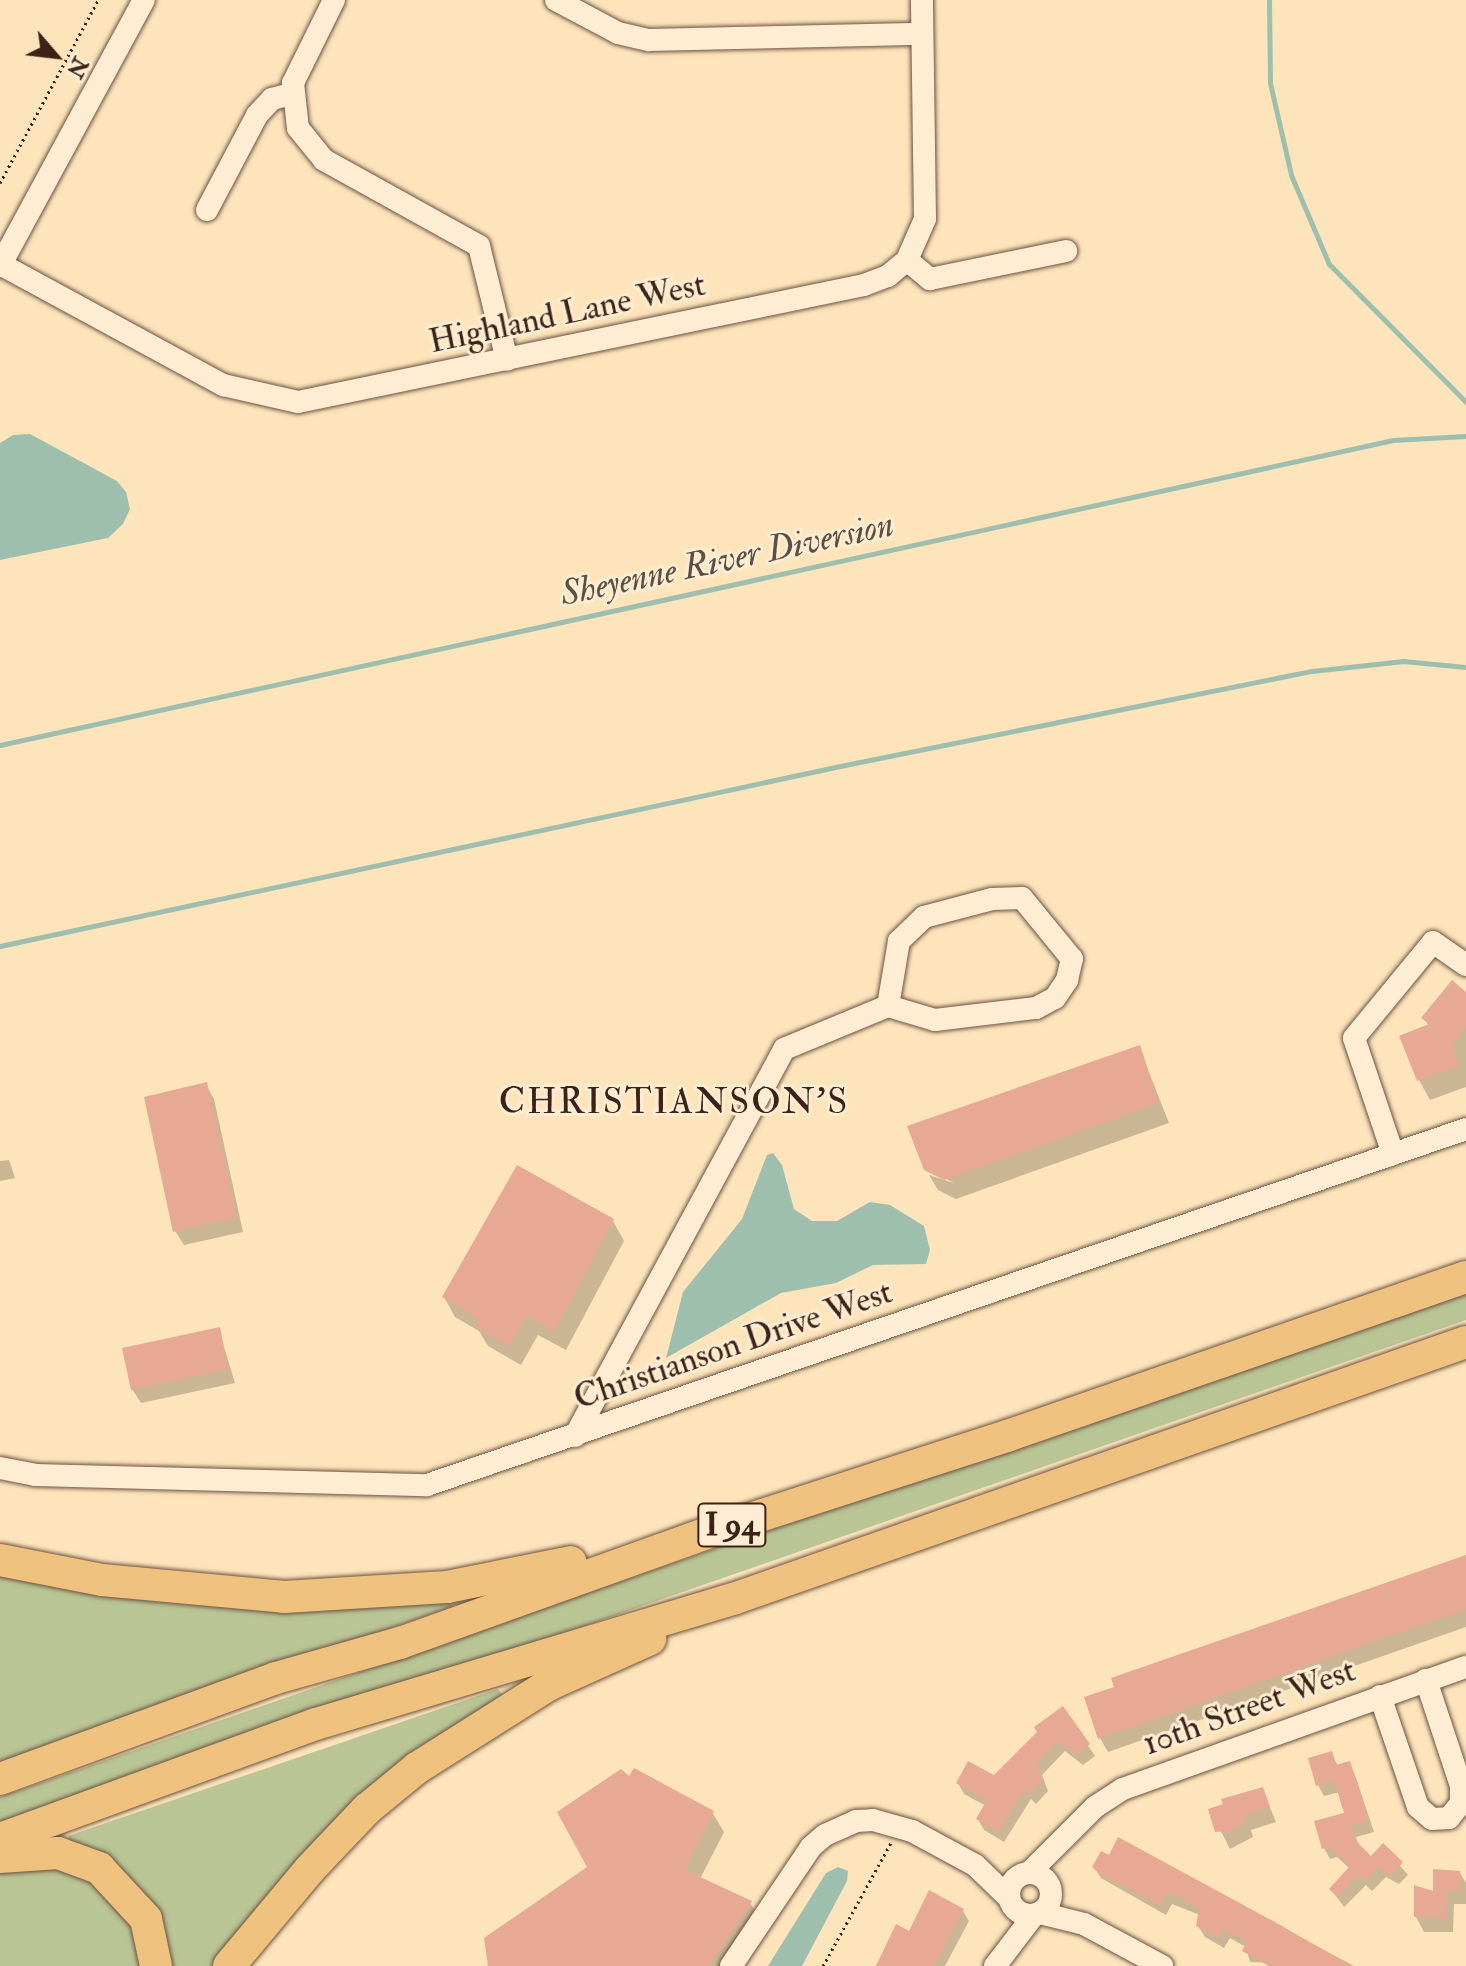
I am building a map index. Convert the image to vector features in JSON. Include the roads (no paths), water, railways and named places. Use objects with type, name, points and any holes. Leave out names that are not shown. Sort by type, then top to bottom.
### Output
[{"type":"highway","name":"I 94","points":[[0,1779],[276,1678],[400,1643],[719,1529],[1466,1277]]},
{"type":"highway","name":"I 94","points":[[0,1839],[316,1724],[699,1610],[1466,1342]]},
{"type":"highway","points":[[0,1560],[102,1580],[284,1597],[395,1592],[520,1575],[719,1529]]},
{"type":"highway","points":[[229,1966],[310,1869],[367,1809],[417,1768],[550,1684],[699,1610]]},
{"type":"highway","points":[[0,1857],[58,1853],[99,1868],[146,1919],[156,1966]]},
{"type":"street","points":[[334,0],[297,68],[291,94],[298,128],[324,160],[479,246],[507,360]]},
{"type":"street","points":[[556,0],[618,33],[649,40],[922,34]]},
{"type":"street","points":[[922,0],[925,219],[907,260],[930,279],[1066,251]]},
{"type":"street","points":[[0,267],[138,2]]},
{"type":"street","points":[[207,210],[257,115],[272,99],[291,94]]},
{"type":"street","name":"Highland Lane West","points":[[0,267],[223,385],[270,399],[323,399],[864,285],[888,276],[907,260]]},
{"type":"street","points":[[575,1436],[784,1049],[888,1006],[935,1020],[1036,1008],[1055,998],[1067,980],[1072,959],[1022,898],[992,899],[924,917],[899,941],[888,1006]]},
{"type":"street","points":[[1393,1154],[1354,1038],[1433,942],[1466,965]]},
{"type":"street","name":"Christianson Drive West","points":[[0,1468],[48,1475],[427,1485],[1466,1129]]},
{"type":"street","name":"10th Street West","points":[[1037,1879],[1068,1835],[1123,1789],[1466,1667]]},
{"type":"street","points":[[1380,1696],[1418,1807],[1432,1819],[1449,1818],[1461,1803],[1461,1786],[1426,1680]]},
{"type":"street","points":[[731,1966],[825,1835],[856,1821],[906,1828],[975,1865],[1037,1879],[1084,1924],[1162,1966]]},
{"type":"street","points":[[975,1865],[1021,1914],[1037,1914],[1084,1924]]},
{"type":"street","points":[[998,1961],[1011,1883],[1037,1879]]},
{"type":"street","points":[[998,1961],[1050,1903],[1037,1879]]},
{"type":"waterway","name":"Sheyenne River Diversion","points":[[1269,0],[1270,83],[1291,175],[1329,264],[1466,402]]},
{"type":"waterway","name":"Sheyenne River Diversion","points":[[0,745],[1393,440],[1466,436]]},
{"type":"waterway","points":[[0,946],[845,765],[1312,671],[1403,661],[1466,667]]},
{"type":"district","name":"CHRISTIANSON'S","points":[[674,1102]]}]
